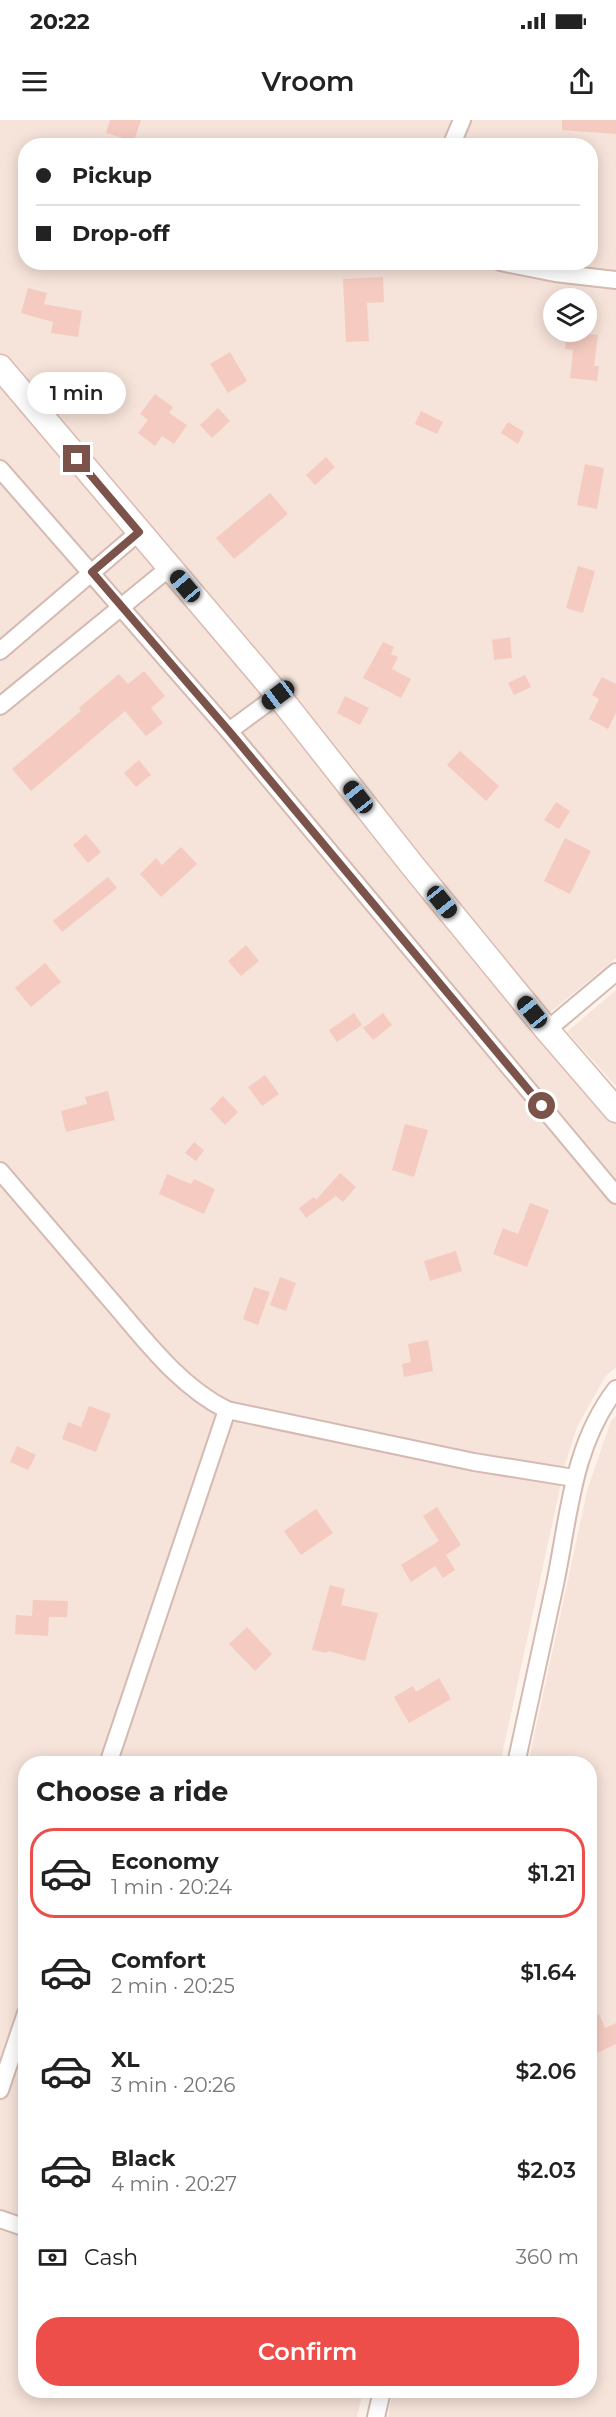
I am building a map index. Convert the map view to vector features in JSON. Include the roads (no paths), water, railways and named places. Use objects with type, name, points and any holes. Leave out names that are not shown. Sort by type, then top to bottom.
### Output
[{"type":"main road","points":[[0,367],[278,695],[412,865],[547,1030],[616,1110]]},
{"type":"street","points":[[454,138],[462,120]]},
{"type":"street","points":[[540,270],[616,280]]},
{"type":"street","points":[[0,469],[229,731],[616,1195]]},
{"type":"street","points":[[0,651],[139,532]]},
{"type":"street","points":[[0,706],[169,568]]},
{"type":"street","points":[[229,731],[278,695]]},
{"type":"street","points":[[547,1030],[616,972]]},
{"type":"street","points":[[0,1171],[174,1371],[201,1395],[227,1410],[474,1462],[574,1478]]},
{"type":"street","points":[[518,1756],[555,1581],[574,1478],[598,1415],[616,1389]]},
{"type":"street","points":[[111,1756],[227,1410]]},
{"type":"street","points":[[0,2090],[18,2037]]},
{"type":"street","points":[[0,2219],[18,2225]]},
{"type":"street","points":[[376,2417],[380,2398]]}]
